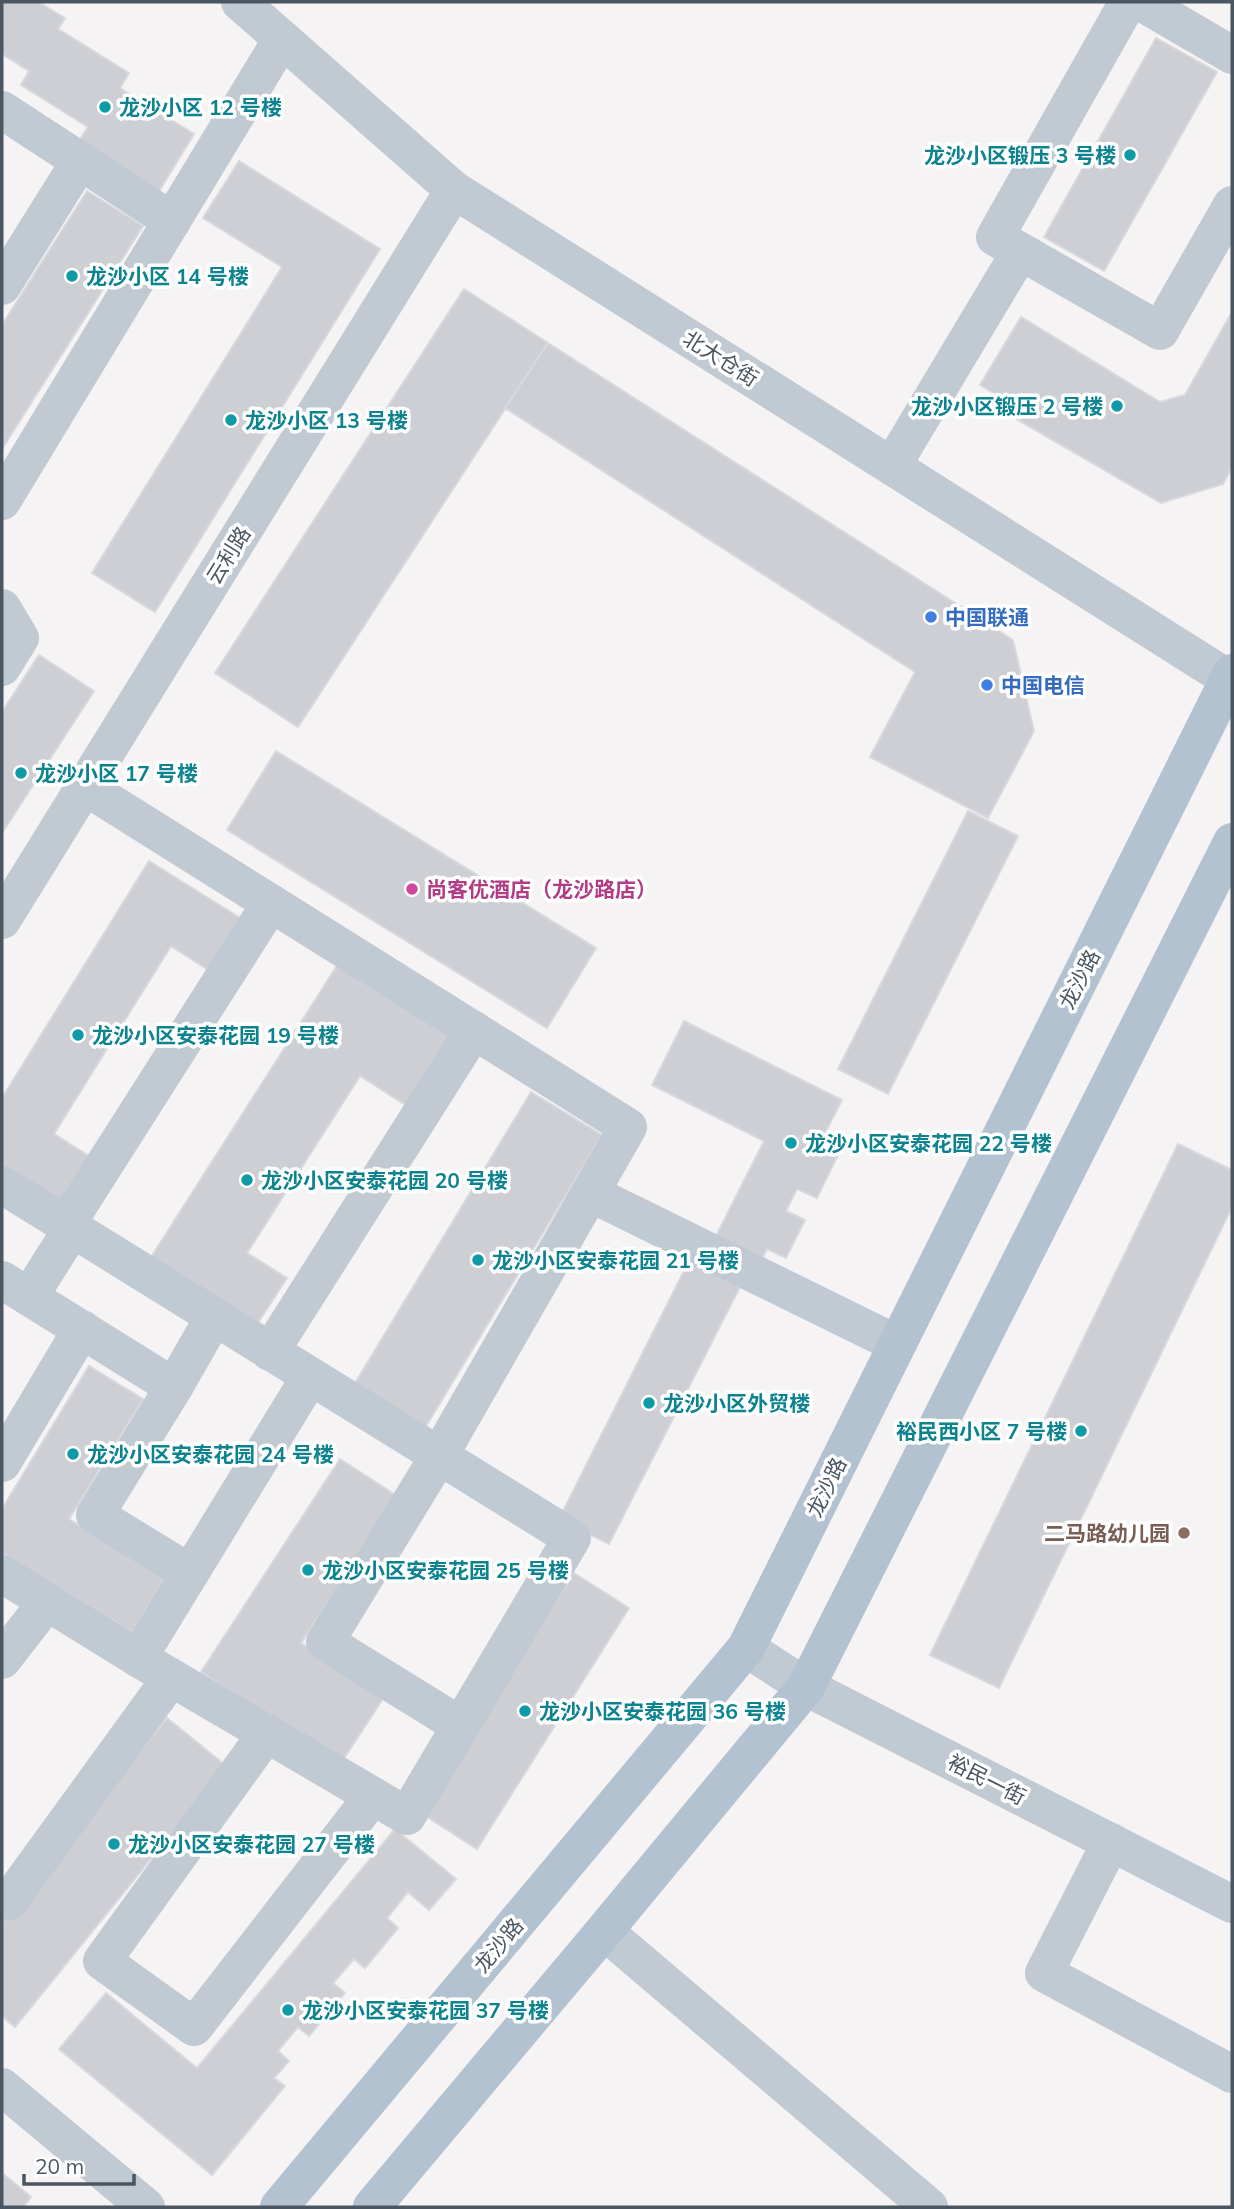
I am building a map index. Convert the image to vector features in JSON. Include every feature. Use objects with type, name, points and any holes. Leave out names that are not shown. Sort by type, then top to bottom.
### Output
[{"type":"main road","name":"龙沙路","points":[[279,2207],[746,1648],[1231,678]]},
{"type":"main road","points":[[372,2207],[806,1686],[1232,842]]},
{"type":"street","name":"北大仓街","points":[[240,2],[454,190],[1231,678]]},
{"type":"street","points":[[1128,2],[995,237],[1160,331],[1232,205]]},
{"type":"street","points":[[1141,2],[1232,55]]},
{"type":"street","points":[[2,501],[282,39]]},
{"type":"street","points":[[2,110],[172,220]]},
{"type":"street","points":[[2,286],[80,161]]},
{"type":"street","name":"云利路","points":[[2,920],[454,190]]},
{"type":"street","points":[[892,466],[1020,251]]},
{"type":"street","points":[[2,608],[20,638],[2,667]]},
{"type":"street","points":[[85,786],[628,1127],[439,1456],[325,1642],[461,1726]]},
{"type":"street","points":[[174,1387],[15,1288],[69,1227],[271,903]]},
{"type":"street","points":[[270,1352],[474,1030]]},
{"type":"street","points":[[2,1185],[572,1538],[407,1816],[138,1658],[2,1574]]},
{"type":"street","points":[[590,1193],[897,1344]]},
{"type":"street","points":[[190,1573],[95,1515],[214,1317]]},
{"type":"street","points":[[2,1463],[82,1329]]},
{"type":"street","points":[[138,1658],[310,1377]]},
{"type":"street","points":[[2,1660],[47,1602]]},
{"type":"street","name":"裕民一街","points":[[746,1648],[806,1686],[1232,1904]]},
{"type":"street","points":[[2,1896],[9,1901],[172,1678]]},
{"type":"street","points":[[267,1733],[102,1961],[194,2027],[373,1796]]},
{"type":"street","points":[[1111,1842],[1044,1973],[1232,2074]]},
{"type":"street","points":[[604,1931],[929,2207]]},
{"type":"street","points":[[2,2087],[146,2207]]},
{"type":"building","name":"龙沙小区 12 号楼","points":[[2,2],[38,2],[65,18],[58,29],[129,73],[120,88],[194,134],[159,191],[79,141],[88,127],[21,85],[29,71],[2,54]]},
{"type":"building","name":"龙沙小区锻压 3 号楼","points":[[1156,38],[1217,72],[1104,271],[1044,237]]},
{"type":"building","name":"龙沙小区 13 号楼","points":[[239,161],[380,249],[155,612],[92,573],[282,267],[203,218]]},
{"type":"building","name":"龙沙小区 14 号楼","points":[[87,191],[143,226],[2,449],[2,325]]},
{"type":"building","points":[[464,289],[548,343],[298,727],[215,673]]},
{"type":"building","name":"龙沙小区锻压 2 号楼","points":[[1232,312],[1232,467],[1223,484],[1161,503],[1001,410],[1000,397],[980,385],[1021,317],[1160,402],[1185,395]]},
{"type":"building","points":[[548,343],[1013,640],[1034,731],[988,818],[870,757],[915,672],[505,408]]},
{"type":"building","name":"龙沙小区 17 号楼","points":[[39,655],[94,691],[2,833],[2,712]]},
{"type":"building","name":"尚客优酒店（龙沙路店）","points":[[276,751],[596,948],[547,1028],[227,830]]},
{"type":"building","points":[[968,811],[1018,836],[888,1094],[838,1069]]},
{"type":"building","name":"龙沙小区安泰花园 19 号楼","points":[[149,861],[245,921],[213,973],[171,946],[54,1134],[94,1159],[63,1208],[2,1170],[2,1098]]},
{"type":"building","name":"龙沙小区安泰花园 20 号楼","points":[[340,961],[455,1034],[409,1107],[360,1076],[247,1253],[287,1278],[254,1329],[148,1262]]},
{"type":"building","name":"龙沙小区安泰花园 22 号楼","points":[[684,1021],[842,1100],[819,1145],[838,1155],[817,1198],[797,1189],[786,1211],[805,1220],[786,1258],[767,1249],[758,1267],[712,1244],[764,1141],[652,1085]]},
{"type":"building","name":"龙沙小区安泰花园 21 号楼","points":[[531,1092],[602,1135],[425,1428],[354,1385]]},
{"type":"building","name":"裕民西小区 7 号楼","points":[[1178,1144],[1232,1170],[1232,1207],[999,1688],[930,1655]]},
{"type":"building","name":"龙沙小区外贸楼","points":[[689,1261],[740,1287],[609,1544],[559,1519]]},
{"type":"building","name":"龙沙小区安泰花园 24 号楼","points":[[89,1366],[143,1399],[69,1519],[165,1578],[132,1632],[2,1553],[2,1509]]},
{"type":"building","name":"龙沙小区安泰花园 25 号楼","points":[[340,1459],[397,1496],[301,1643],[384,1697],[341,1763],[201,1672]]},
{"type":"building","name":"龙沙小区安泰花园 36 号楼","points":[[574,1573],[629,1608],[477,1849],[421,1813]]},
{"type":"building","name":"龙沙小区安泰花园 27 号楼","points":[[167,1718],[226,1766],[15,2027],[2,2016],[2,1922]]},
{"type":"building","name":"龙沙小区安泰花园 37 号楼","points":[[395,1829],[456,1879],[429,1910],[408,1892],[387,1918],[398,1928],[365,1968],[354,1959],[333,1983],[345,1993],[309,2036],[298,2027],[278,2051],[289,2061],[274,2078],[285,2086],[212,2175],[59,2049],[106,1993],[197,2068]]},
{"type":"building","points":[[2,2173],[31,2197],[23,2207],[2,2207]]},
{"type":"place","name":"龙沙小区 12 号楼","points":[[105,107]]},
{"type":"place","name":"龙沙小区锻压 3 号楼","points":[[1130,155]]},
{"type":"place","name":"龙沙小区 14 号楼","points":[[72,276]]},
{"type":"place","name":"龙沙小区锻压 2 号楼","points":[[1117,406]]},
{"type":"place","name":"龙沙小区 13 号楼","points":[[231,420]]},
{"type":"place","name":"中国联通","points":[[931,617]]},
{"type":"place","name":"中国电信","points":[[987,685]]},
{"type":"place","name":"龙沙小区 17 号楼","points":[[21,773]]},
{"type":"place","name":"尚客优酒店（龙沙路店）","points":[[412,889]]},
{"type":"place","name":"龙沙小区安泰花园 19 号楼","points":[[78,1035]]},
{"type":"place","name":"龙沙小区安泰花园 22 号楼","points":[[791,1143]]},
{"type":"place","name":"龙沙小区安泰花园 20 号楼","points":[[247,1180]]},
{"type":"place","name":"龙沙小区安泰花园 21 号楼","points":[[478,1260]]},
{"type":"place","name":"龙沙小区外贸楼","points":[[649,1403]]},
{"type":"place","name":"裕民西小区 7 号楼","points":[[1081,1431]]},
{"type":"place","name":"龙沙小区安泰花园 24 号楼","points":[[73,1454]]},
{"type":"place","name":"二马路幼儿园","points":[[1184,1533]]},
{"type":"place","name":"龙沙小区安泰花园 25 号楼","points":[[308,1570]]},
{"type":"place","name":"龙沙小区安泰花园 36 号楼","points":[[525,1711]]},
{"type":"place","name":"龙沙小区安泰花园 27 号楼","points":[[114,1844]]},
{"type":"place","name":"龙沙小区安泰花园 37 号楼","points":[[288,2010]]}]
